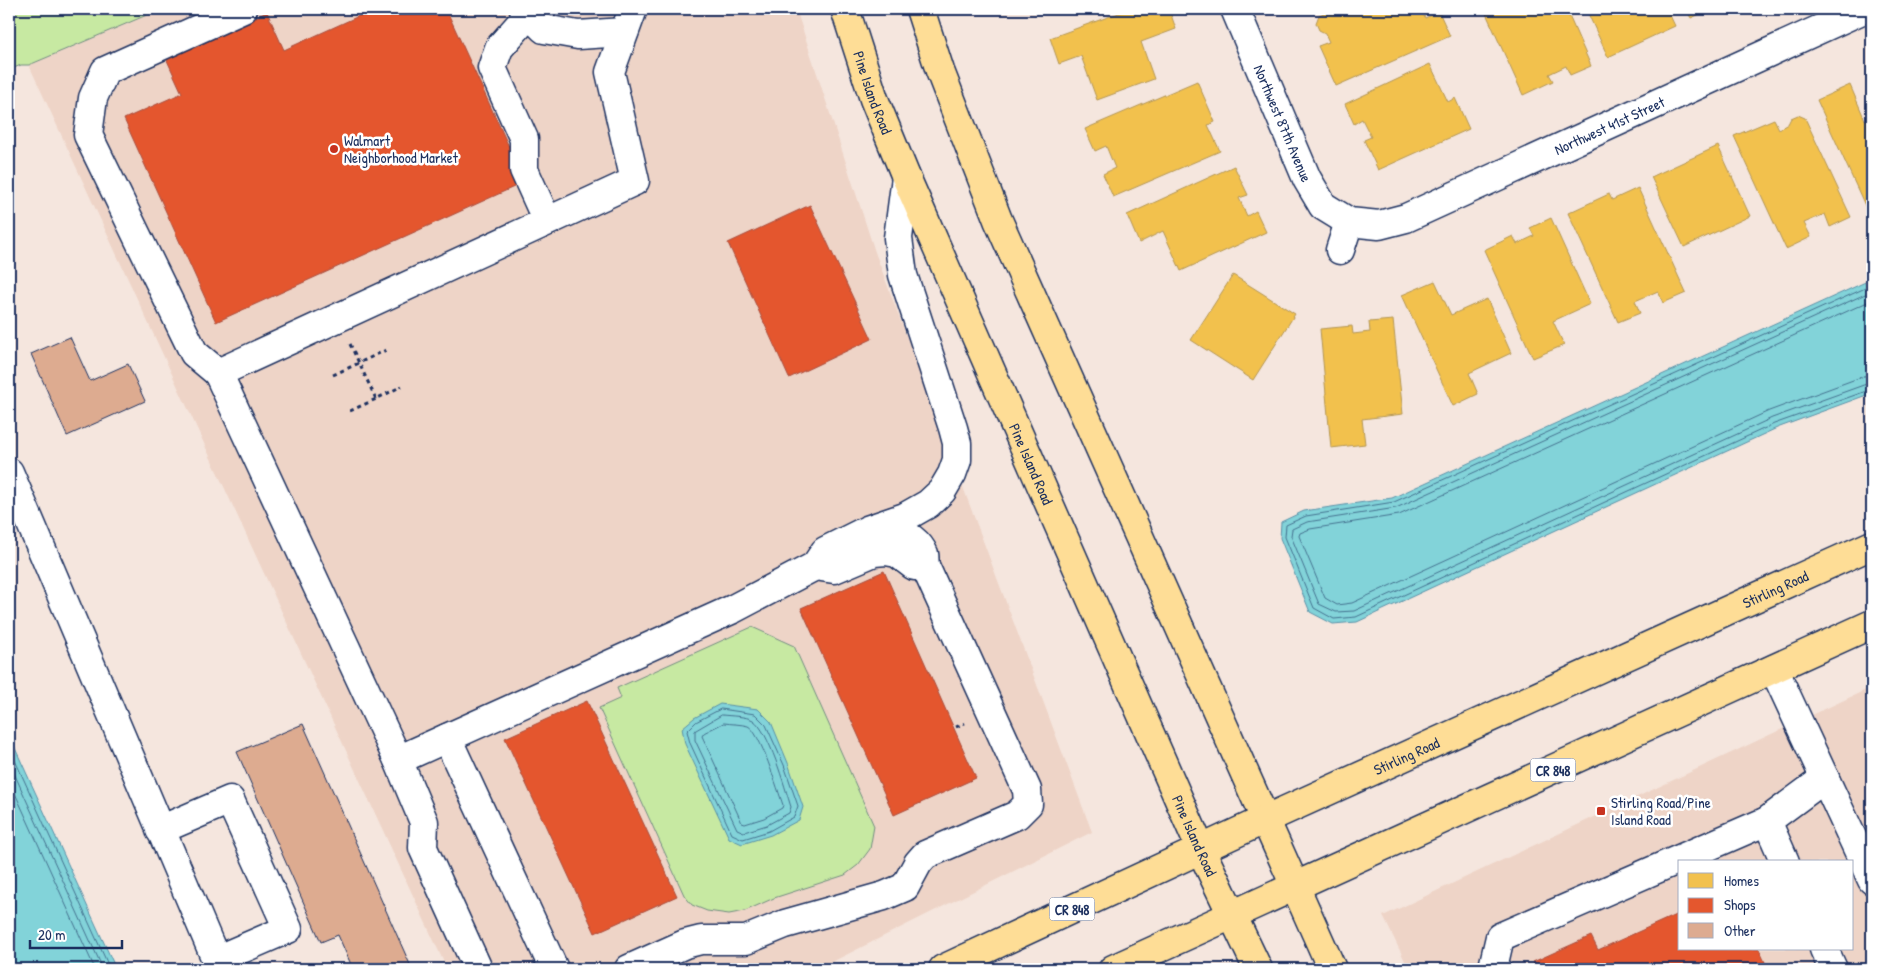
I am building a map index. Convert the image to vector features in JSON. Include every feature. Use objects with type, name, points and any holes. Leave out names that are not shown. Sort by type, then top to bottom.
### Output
[{"type":"main road","name":"Pine Island Road","points":[[845,9],[874,99],[906,177],[1202,850],[1258,969]]},
{"type":"main road","points":[[920,9],[940,70],[998,220],[1332,969]]},
{"type":"main road","name":"Stirling Road","points":[[943,969],[1266,819],[1872,545]]},
{"type":"main road","name":"CR 848","points":[[1113,969],[1295,888],[1872,624]]},
{"type":"street","points":[[243,9],[105,71],[93,98],[88,135],[194,353],[218,372],[398,760],[424,822],[423,848],[478,969]]},
{"type":"street","name":"Northwest 87th Avenue","points":[[1235,9],[1307,179],[1323,206],[1349,222]]},
{"type":"street","name":"Northwest 41st Street","points":[[1349,222],[1379,225],[1406,218],[1864,9]]},
{"type":"street","points":[[547,221],[524,170],[524,139],[492,68],[499,48],[526,11],[544,29],[578,35],[628,20]]},
{"type":"street","points":[[218,372],[635,181],[610,72],[628,20]]},
{"type":"street","points":[[398,760],[733,609],[815,566],[825,551],[867,530],[905,517],[928,504],[942,491],[952,474],[957,460],[956,443],[953,428],[903,275],[898,238],[906,177]]},
{"type":"street","points":[[1340,250],[1349,222]]},
{"type":"street","points":[[9,472],[160,830],[218,965],[288,929],[230,800],[160,830]]},
{"type":"street","points":[[629,969],[685,944],[701,940],[746,940],[785,924],[884,896],[905,887],[918,863],[925,855],[1017,815],[1028,804],[1027,790],[925,566],[924,553],[902,532],[885,525]]},
{"type":"street","points":[[815,566],[834,569],[874,552],[886,551],[897,553],[914,566],[925,566]]},
{"type":"street","points":[[1774,669],[1872,880]]},
{"type":"street","points":[[447,738],[554,969]]},
{"type":"street","points":[[1497,969],[1494,963],[1500,937],[1767,821],[1825,778]]},
{"type":"street","points":[[1767,821],[1784,860]]},
{"type":"street","points":[[1824,950],[1833,969]]},
{"type":"path","points":[[347,336],[376,399]]},
{"type":"path","points":[[333,375],[386,350]]},
{"type":"path","points":[[350,411],[402,386]]},
{"type":"shaded area","points":[[161,9],[796,9],[875,252],[1092,832],[818,969],[447,969],[29,65]]},
{"type":"shaded area","points":[[1872,687],[1872,969],[1409,969],[1383,916]]},
{"type":"green space","points":[[9,9],[161,9],[29,65],[21,65],[9,70]]},
{"type":"green space","points":[[752,627],[794,646],[874,826],[870,849],[858,865],[845,875],[774,898],[745,911],[729,914],[707,911],[692,905],[684,895],[599,708],[621,698],[617,688]]},
{"type":"water","points":[[1872,279],[1872,393],[1777,428],[1357,622],[1333,624],[1310,612],[1280,538],[1281,522],[1304,511],[1392,498]]},
{"type":"water","points":[[720,704],[758,709],[771,722],[803,807],[799,820],[771,835],[742,844],[729,838],[685,744],[682,728],[694,718]]},
{"type":"water","points":[[9,735],[116,969],[9,969]]},
{"type":"building: Homes","points":[[1130,9],[1169,9],[1176,29],[1141,42],[1154,79],[1097,100],[1081,56],[1059,64],[1050,38]]},
{"type":"building: Homes","points":[[1334,9],[1421,9],[1425,18],[1439,12],[1450,36],[1336,86],[1318,46],[1329,42],[1325,33],[1319,30],[1316,23],[1319,15]]},
{"type":"building: Homes","points":[[1484,9],[1566,9],[1591,66],[1570,75],[1566,66],[1549,74],[1553,81],[1523,95]]},
{"type":"building: Homes","points":[[1586,9],[1667,9],[1675,26],[1608,57]]},
{"type":"building: Homes","points":[[1686,9],[1712,9],[1691,18]]},
{"type":"building: Homes","points":[[1430,64],[1448,102],[1455,98],[1469,129],[1378,170],[1364,140],[1371,137],[1362,119],[1354,124],[1345,104]]},
{"type":"building: Homes","points":[[1197,81],[1215,122],[1208,125],[1220,151],[1113,197],[1103,174],[1115,168],[1106,146],[1095,151],[1085,129]]},
{"type":"building: Homes","points":[[1850,85],[1865,120],[1872,117],[1872,208],[1867,210],[1817,100]]},
{"type":"building: Homes","points":[[1798,115],[1805,118],[1851,217],[1830,227],[1825,214],[1804,223],[1811,237],[1786,249],[1734,136],[1774,119],[1779,129],[1788,124],[1791,118]]},
{"type":"building: Homes","points":[[1718,146],[1750,216],[1684,247],[1651,177]]},
{"type":"building: Homes","points":[[1234,166],[1248,195],[1239,198],[1247,216],[1256,211],[1266,232],[1181,271],[1163,231],[1139,243],[1127,215]]},
{"type":"building: Homes","points":[[1638,188],[1686,293],[1663,303],[1658,291],[1635,301],[1640,313],[1618,322],[1568,213],[1609,194],[1612,200]]},
{"type":"building: Homes","points":[[1551,218],[1590,304],[1553,321],[1564,345],[1533,358],[1484,250],[1513,236],[1517,244],[1534,236],[1530,228]]},
{"type":"building: Homes","points":[[1233,275],[1295,314],[1253,380],[1191,340]]},
{"type":"building: Homes","points":[[1435,281],[1451,315],[1487,299],[1511,353],[1469,373],[1478,394],[1453,406],[1402,295]]},
{"type":"building: Homes","points":[[1393,320],[1403,414],[1362,419],[1365,444],[1331,448],[1320,329],[1352,326],[1353,334],[1370,332],[1369,322]]},
{"type":"building: Shops","points":[[374,9],[446,9],[525,182],[216,322],[124,119],[182,93],[166,58],[267,12],[284,50]]},
{"type":"building: Shops","points":[[810,205],[872,339],[789,378],[728,243]]},
{"type":"building: Shops","points":[[884,571],[976,778],[894,815],[801,608]]},
{"type":"building: Shops","points":[[587,701],[677,896],[595,933],[505,738]]},
{"type":"building: Shops","points":[[1678,914],[1678,950],[1759,950],[1768,969],[1536,969],[1533,962],[1591,936],[1598,950]]},
{"type":"building: Other","points":[[70,337],[90,381],[128,364],[145,401],[67,436],[31,354]]},
{"type":"building: Other","points":[[303,724],[412,969],[353,969],[338,935],[321,942],[237,752]]},
{"type":"place","name":"Walmart Neighborhood Market","points":[[334,149]]},
{"type":"place","name":"Stirling Road/Pine Island Road","points":[[1601,811]]}]
